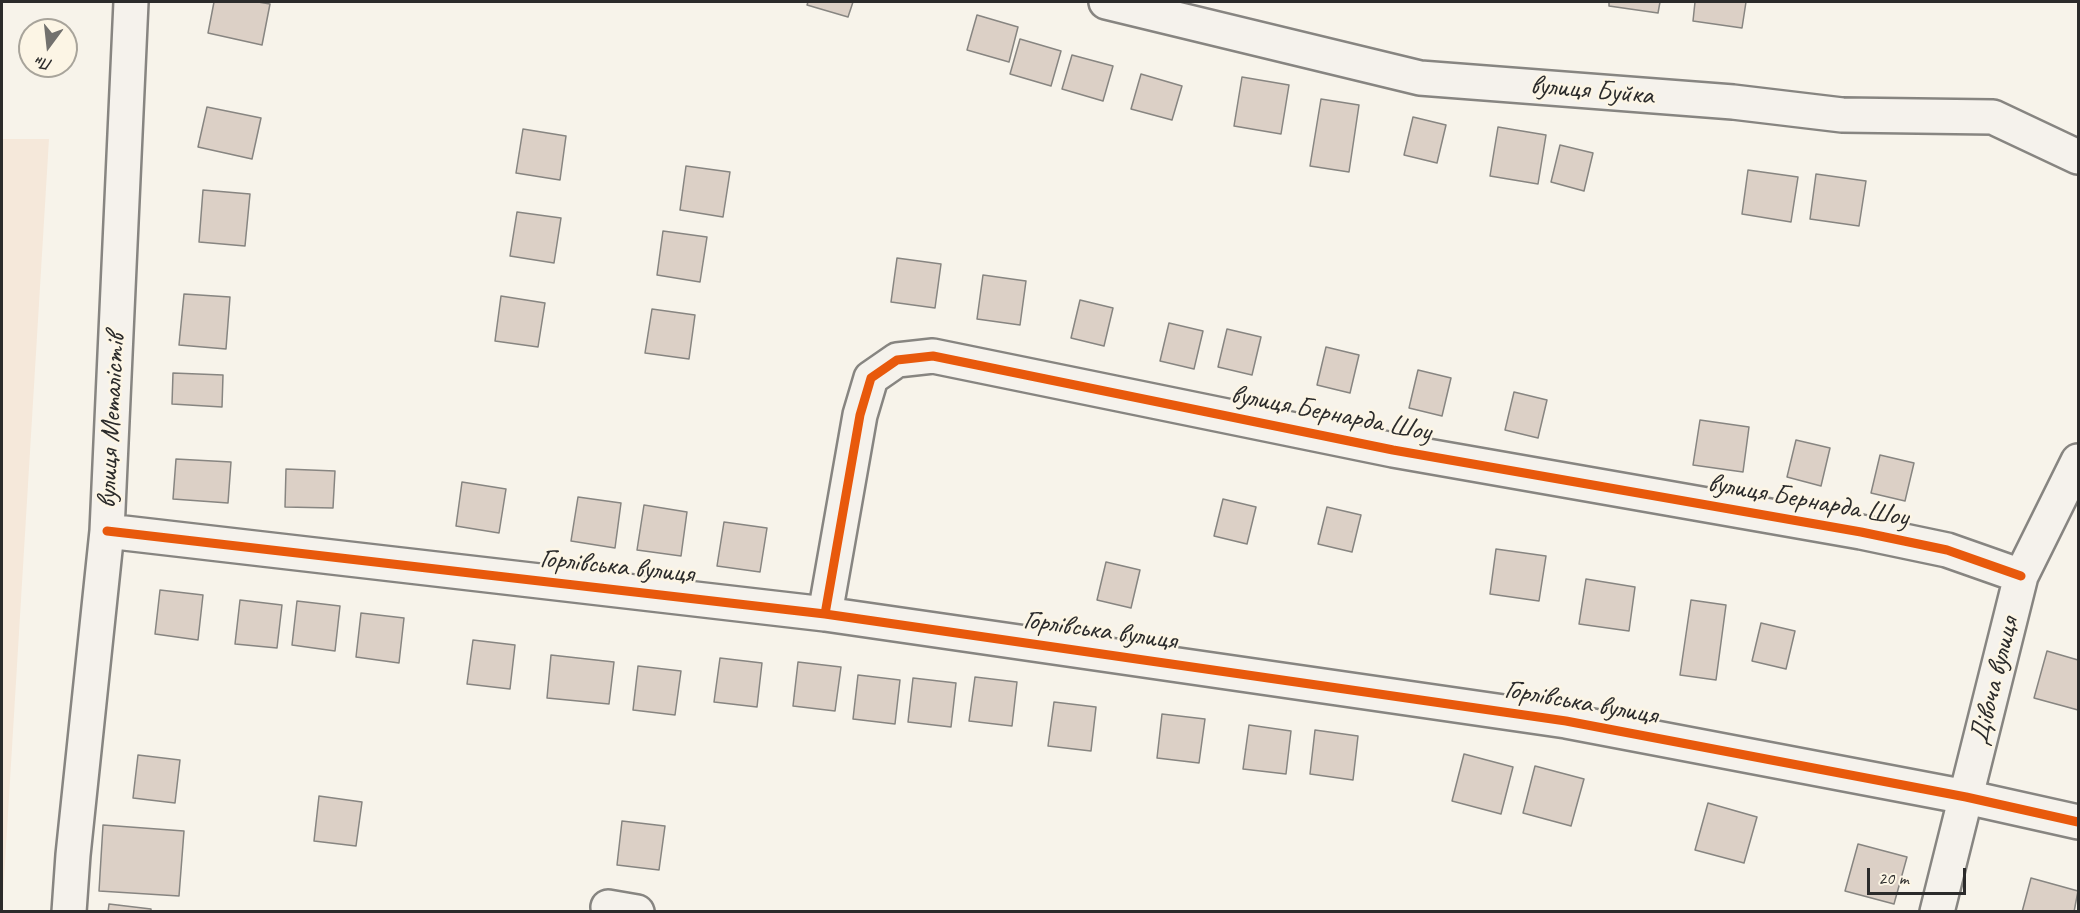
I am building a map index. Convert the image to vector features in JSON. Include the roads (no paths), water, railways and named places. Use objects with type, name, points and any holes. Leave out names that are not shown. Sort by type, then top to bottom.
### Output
[{"type":"street","name":"вулиця Металістів","points":[[69,912],[107,531],[131,2]]},
{"type":"street","name":"вулиця Буйка","points":[[1106,2],[1420,78],[1734,102],[1842,116],[1993,117],[2079,157]]},
{"type":"street","name":"вулиця Бернарда Шоу","points":[[825,614],[860,415],[871,378],[897,360],[933,356],[1393,450],[1861,532],[1947,550],[2021,576]]},
{"type":"street","name":"Дівоча вулиця","points":[[1937,912],[2021,576],[2079,461]]},
{"type":"street","name":"Горлівська вулиця","points":[[107,531],[825,614],[1566,721],[1966,797],[2079,822]]}]
